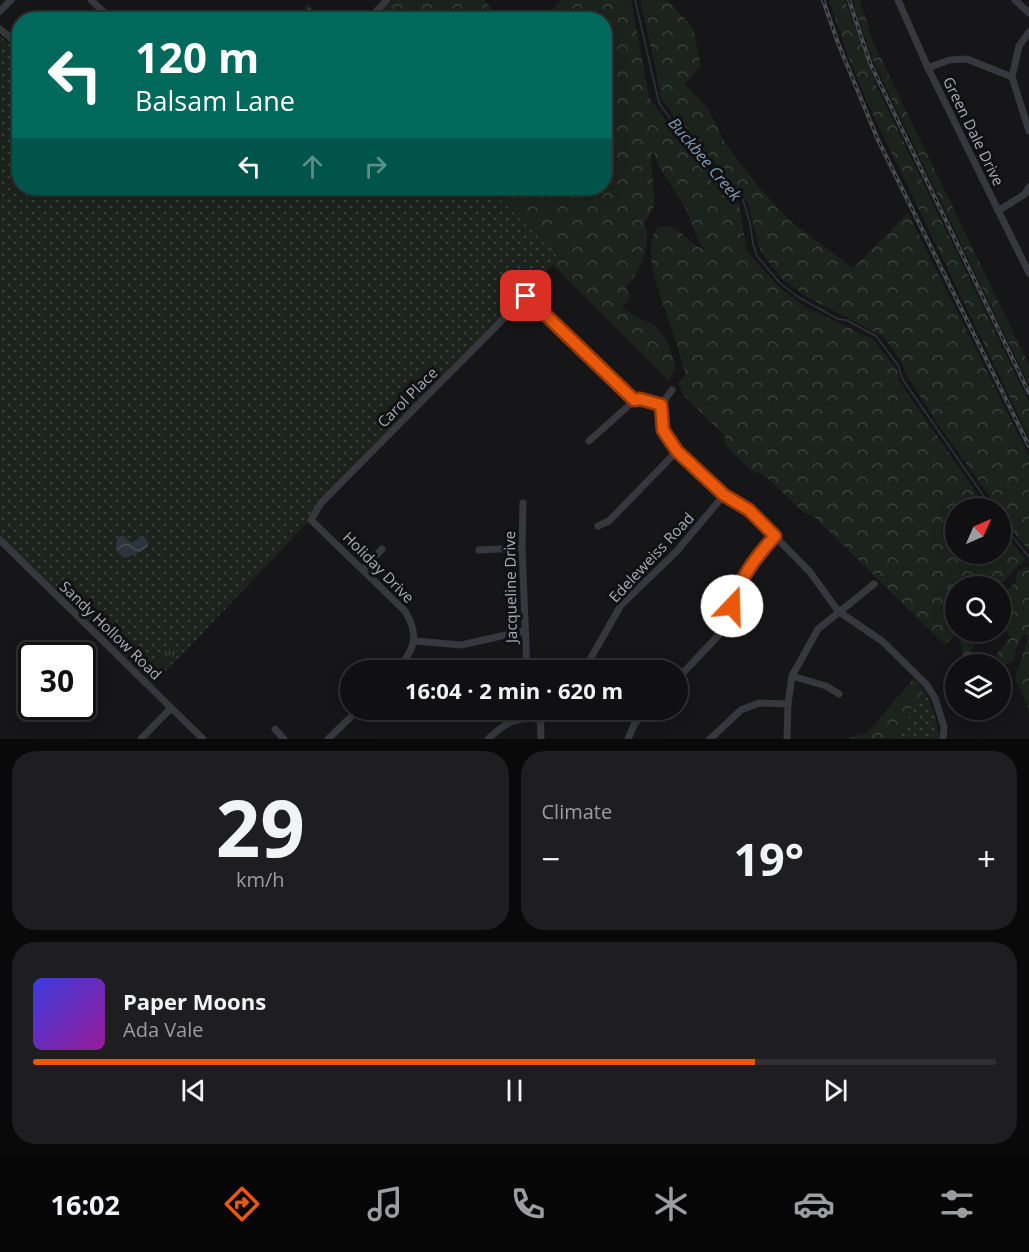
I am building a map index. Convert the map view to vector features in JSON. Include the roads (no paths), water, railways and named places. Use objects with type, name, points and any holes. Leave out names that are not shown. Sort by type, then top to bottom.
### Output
[{"type":"street","points":[[0,11],[11,0]]},
{"type":"street","points":[[92,0],[104,12]]},
{"type":"street","points":[[376,12],[387,0]]},
{"type":"street","name":"Green Dale Drive","points":[[898,0],[928,68],[1029,273]]},
{"type":"street","points":[[1015,0],[1029,14]]},
{"type":"street","points":[[0,29],[12,39]]},
{"type":"street","points":[[1029,32],[1019,46],[1012,77],[1029,131]]},
{"type":"street","points":[[928,68],[949,60],[967,59],[1012,77]]},
{"type":"street","points":[[998,211],[1025,194],[1029,187]]},
{"type":"street","name":"Carol Place","points":[[311,520],[321,503],[526,296],[634,400]]},
{"type":"street","points":[[672,390],[661,405],[663,430],[677,451],[724,495],[749,510],[810,572],[838,611],[882,640],[926,684],[934,698],[944,727],[943,739]]},
{"type":"street","points":[[590,441],[634,400],[640,399],[661,405]]},
{"type":"street","points":[[598,526],[609,521],[677,451]]},
{"type":"street","name":"Edeleweiss Road","points":[[590,660],[621,605],[676,552],[724,495]]},
{"type":"street","name":"Jacqueline Drive","points":[[523,503],[522,548],[526,660]]},
{"type":"street","name":"Holiday Drive","points":[[311,520],[405,611],[414,625],[415,641]]},
{"type":"street","points":[[688,668],[718,636],[739,584],[753,560],[775,536]]},
{"type":"street","name":"Sandy Hollow Road","points":[[0,540],[203,739]]},
{"type":"street","points":[[479,550],[522,548]]},
{"type":"street","points":[[363,569],[382,549]]},
{"type":"street","points":[[787,739],[792,676],[818,629],[874,584]]},
{"type":"street","points":[[406,660],[415,641],[461,645],[524,631]]},
{"type":"street","points":[[792,676],[826,686],[838,694]]},
{"type":"street","points":[[710,739],[741,710],[759,703],[788,704]]},
{"type":"street","points":[[141,739],[171,708]]},
{"type":"street","points":[[328,739],[348,720]]},
{"type":"street","points":[[488,739],[500,728],[515,720]]},
{"type":"street","points":[[541,739],[542,720]]},
{"type":"street","points":[[628,739],[638,720]]},
{"type":"street","points":[[274,729],[284,739]]},
{"type":"water","points":[[120,536],[124,536],[131,543],[143,536],[148,546],[125,558],[116,548]]},
{"type":"waterway","name":"Buckbee Creek","points":[[635,0],[659,103],[685,139],[725,178],[743,200],[757,256],[780,283],[798,297],[876,336],[898,365],[903,380],[985,498]]},
{"type":"waterway","name":"Buckbee Creek","points":[[1011,535],[1029,557]]},
{"type":"railway","points":[[823,0],[878,140],[1029,446]]},
{"type":"railway","points":[[849,0],[870,63],[1029,393]]}]
